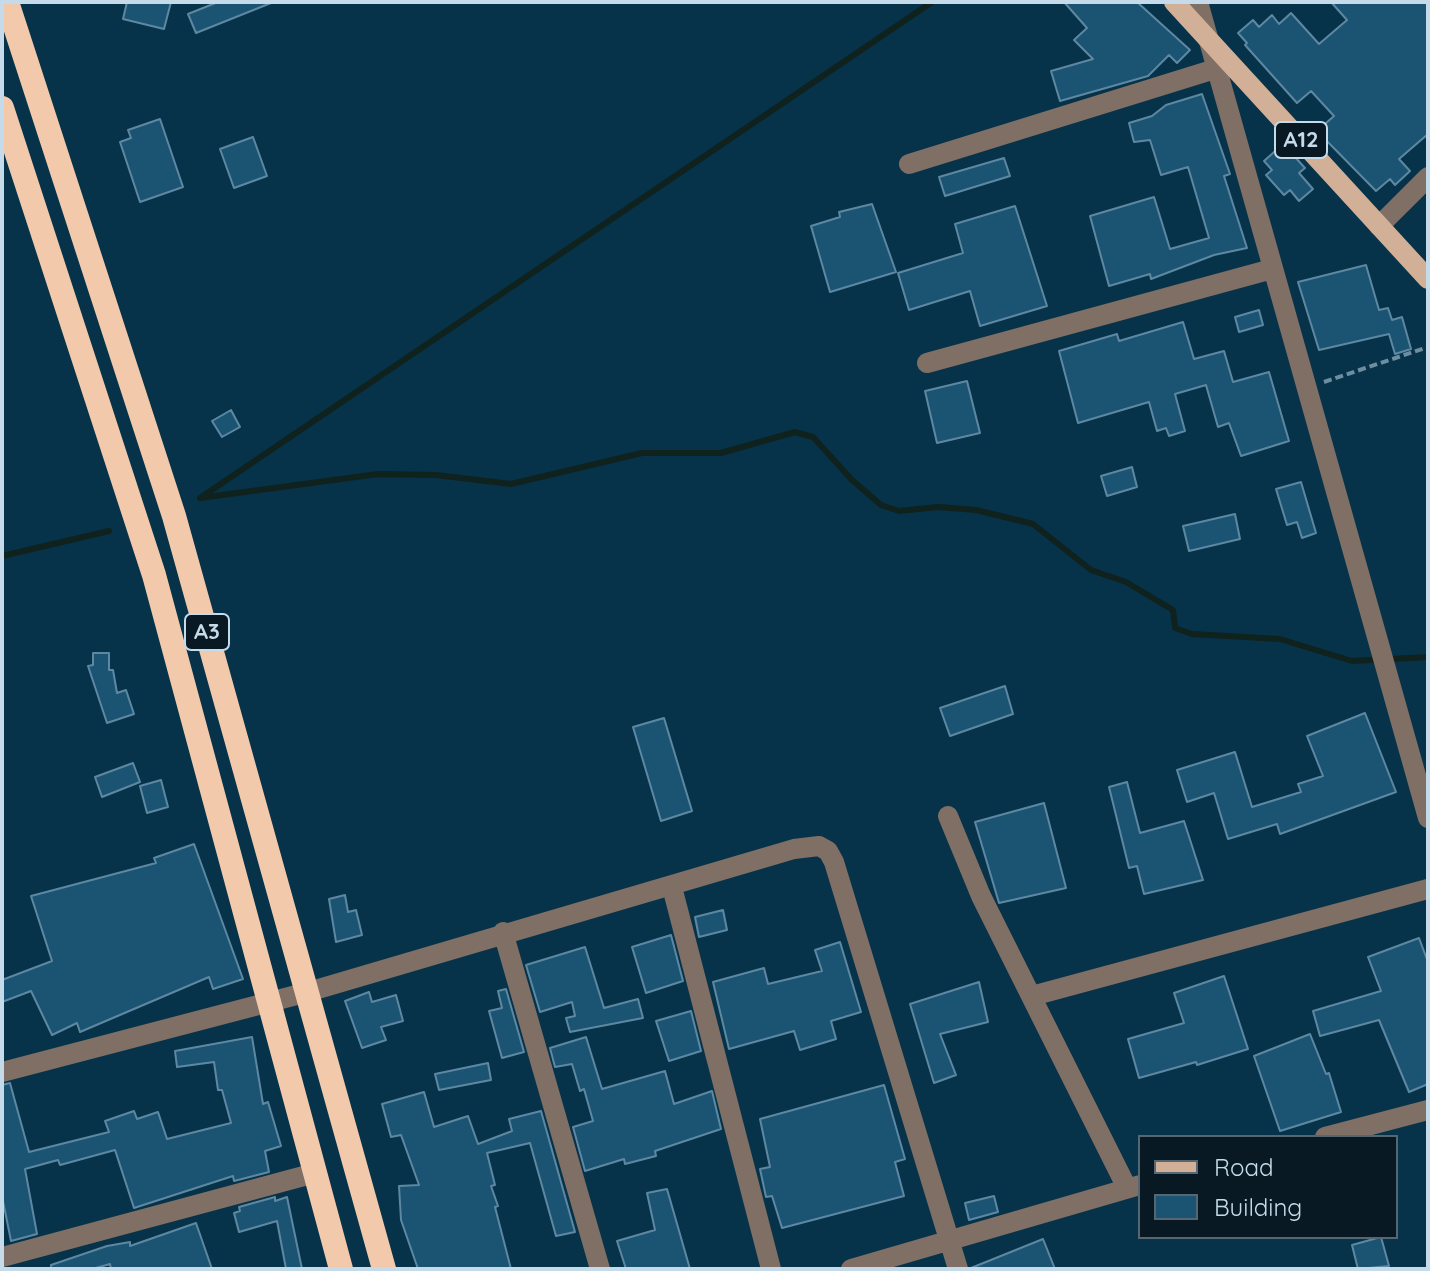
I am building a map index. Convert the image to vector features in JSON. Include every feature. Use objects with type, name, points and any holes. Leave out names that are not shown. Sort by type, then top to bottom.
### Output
[{"type":"highway","name":"A3","points":[[7,2],[174,516],[384,1269]]},
{"type":"highway","name":"A3","points":[[2,108],[154,575],[341,1269]]},
{"type":"main road","name":"A12","points":[[1174,2],[1428,279]]},
{"type":"street","points":[[1198,2],[1428,818]]},
{"type":"street","points":[[909,164],[1215,69]]},
{"type":"street","points":[[1379,226],[1428,177]]},
{"type":"street","points":[[927,363],[1272,269]]},
{"type":"street","points":[[851,1269],[1134,1187],[969,871],[948,816]]},
{"type":"street","points":[[2,1072],[308,992],[503,932],[672,887],[794,849],[819,846],[828,851],[834,862],[958,1269]]},
{"type":"street","points":[[672,887],[771,1269]]},
{"type":"street","points":[[1032,996],[1428,889]]},
{"type":"street","points":[[503,932],[600,1269]]},
{"type":"street","points":[[1333,1135],[1428,1110]]},
{"type":"street","points":[[2,1257],[315,1173]]},
{"type":"path","points":[[1305,389],[1428,347]]},
{"type":"building","points":[[127,2],[171,2],[164,29],[123,19]]},
{"type":"building","points":[[218,2],[271,3],[196,33],[188,14]]},
{"type":"building","points":[[1064,2],[1137,2],[1190,50],[1177,63],[1169,55],[1148,76],[1060,101],[1051,71],[1093,59],[1074,40],[1087,28]]},
{"type":"building","points":[[1331,2],[1428,2],[1428,134],[1399,159],[1410,171],[1395,185],[1390,179],[1376,191],[1317,131],[1334,116],[1311,91],[1297,103],[1238,33],[1253,20],[1259,27],[1272,15],[1279,24],[1291,13],[1319,44],[1347,20]]},
{"type":"building","points":[[1202,94],[1230,174],[1224,176],[1247,248],[1214,255],[1151,279],[1150,274],[1109,286],[1090,216],[1154,197],[1170,249],[1209,238],[1188,167],[1161,175],[1150,140],[1134,142],[1129,123],[1152,116],[1166,105]]},
{"type":"building","points":[[160,119],[183,187],[140,202],[120,142],[131,138],[128,130]]},
{"type":"building","points":[[253,137],[267,176],[234,188],[220,149]]},
{"type":"building","points":[[1283,144],[1305,168],[1299,173],[1313,189],[1299,201],[1290,190],[1284,195],[1266,175],[1272,170],[1264,161]]},
{"type":"building","points":[[1004,158],[1010,176],[945,196],[939,177]]},
{"type":"building","points":[[872,204],[896,272],[830,292],[811,226],[840,217],[839,212]]},
{"type":"building","points":[[1015,206],[1047,306],[980,326],[970,291],[909,310],[898,273],[963,253],[955,224]]},
{"type":"building","points":[[1366,265],[1379,310],[1388,308],[1392,320],[1402,317],[1411,349],[1395,354],[1389,334],[1319,350],[1298,282]]},
{"type":"building","points":[[1259,310],[1263,325],[1239,332],[1235,317]]},
{"type":"building","points":[[1183,322],[1194,359],[1224,351],[1233,382],[1269,372],[1289,441],[1241,456],[1229,423],[1218,427],[1206,385],[1175,394],[1185,431],[1169,436],[1166,428],[1157,431],[1149,402],[1078,423],[1059,351],[1117,334],[1119,341]]},
{"type":"building","points":[[967,381],[980,433],[937,443],[925,391]]},
{"type":"building","points":[[231,410],[240,427],[222,437],[212,421]]},
{"type":"building","points":[[1132,467],[1137,487],[1107,496],[1101,476]]},
{"type":"building","points":[[1301,482],[1316,533],[1302,538],[1297,522],[1287,525],[1276,489]]},
{"type":"building","points":[[1235,514],[1240,539],[1189,551],[1183,526]]},
{"type":"building","points":[[93,653],[109,653],[109,670],[113,670],[117,693],[126,690],[134,714],[107,723],[88,666],[93,665]]},
{"type":"building","points":[[1005,686],[1013,714],[950,736],[940,708]]},
{"type":"building","points":[[1365,713],[1396,792],[1280,834],[1277,824],[1228,839],[1214,793],[1187,802],[1177,770],[1235,752],[1252,807],[1301,792],[1298,784],[1323,776],[1307,736]]},
{"type":"building","points":[[664,718],[692,811],[661,821],[633,727]]},
{"type":"building","points":[[133,763],[140,782],[102,797],[95,777]]},
{"type":"building","points":[[161,780],[168,807],[147,813],[140,786]]},
{"type":"building","points":[[1127,782],[1140,833],[1184,821],[1203,880],[1144,894],[1137,866],[1129,868],[1109,787]]},
{"type":"building","points":[[1044,803],[1066,888],[999,903],[975,822]]},
{"type":"building","points":[[194,844],[243,979],[213,989],[209,977],[80,1032],[77,1023],[52,1035],[31,991],[2,1002],[2,980],[52,961],[31,896],[156,863],[154,858]]},
{"type":"building","points":[[345,895],[348,912],[356,910],[362,935],[336,942],[329,899]]},
{"type":"building","points":[[723,910],[727,930],[699,937],[695,917]]},
{"type":"building","points":[[671,935],[683,981],[646,993],[632,947]]},
{"type":"building","points":[[1419,938],[1428,962],[1428,1084],[1409,1092],[1379,1020],[1320,1036],[1313,1011],[1381,991],[1368,957]]},
{"type":"building","points":[[840,942],[861,1012],[831,1021],[836,1039],[800,1050],[794,1031],[729,1049],[713,982],[764,968],[768,984],[822,971],[815,950]]},
{"type":"building","points":[[585,947],[604,1008],[638,999],[643,1018],[570,1032],[566,1018],[575,1016],[572,1002],[540,1012],[526,965]]},
{"type":"building","points":[[1224,976],[1248,1049],[1139,1078],[1128,1039],[1184,1023],[1174,993]]},
{"type":"building","points":[[979,982],[988,1022],[940,1034],[956,1075],[934,1083],[910,1004]]},
{"type":"building","points":[[506,989],[524,1052],[502,1058],[489,1011],[502,1008],[498,991]]},
{"type":"building","points":[[369,992],[372,1002],[396,995],[403,1021],[381,1027],[386,1040],[362,1048],[345,1001]]},
{"type":"building","points":[[691,1011],[701,1051],[669,1061],[656,1021]]},
{"type":"building","points":[[1310,1034],[1326,1074],[1329,1073],[1341,1112],[1280,1131],[1254,1056]]},
{"type":"building","points":[[252,1037],[263,1104],[268,1102],[281,1146],[265,1151],[269,1172],[234,1181],[233,1176],[134,1208],[115,1150],[60,1165],[58,1160],[25,1169],[37,1234],[11,1241],[2,1196],[2,1085],[10,1083],[29,1152],[109,1132],[105,1121],[134,1111],[137,1119],[158,1112],[167,1139],[231,1123],[222,1090],[218,1090],[214,1062],[177,1067],[175,1051]]},
{"type":"building","points":[[586,1037],[602,1089],[665,1071],[674,1104],[712,1091],[721,1129],[655,1151],[656,1156],[625,1164],[624,1159],[585,1171],[573,1127],[593,1121],[584,1089],[580,1091],[572,1064],[555,1067],[550,1048]]},
{"type":"building","points":[[488,1063],[491,1080],[439,1090],[435,1074]]},
{"type":"building","points":[[884,1085],[905,1159],[895,1162],[904,1196],[782,1228],[772,1196],[766,1197],[760,1169],[770,1167],[760,1119]]},
{"type":"building","points":[[424,1092],[434,1127],[468,1116],[478,1144],[512,1131],[509,1119],[541,1111],[575,1232],[556,1236],[530,1143],[487,1153],[495,1185],[491,1186],[498,1206],[495,1207],[511,1269],[418,1269],[401,1220],[399,1186],[419,1185],[401,1135],[391,1137],[382,1104]]},
{"type":"building","points":[[667,1189],[690,1269],[626,1269],[617,1241],[655,1230],[647,1193]]},
{"type":"building","points":[[994,1196],[998,1212],[969,1220],[965,1203]]},
{"type":"building","points":[[275,1197],[275,1201],[287,1197],[302,1269],[286,1269],[277,1221],[239,1232],[234,1213],[240,1211],[239,1207]]},
{"type":"building","points":[[196,1223],[212,1269],[111,1269],[110,1264],[92,1269],[51,1269],[51,1265],[107,1246],[130,1242],[130,1246]]},
{"type":"building","points":[[1043,1239],[1055,1269],[971,1269],[971,1268]]},
{"type":"building","points":[[1382,1239],[1389,1266],[1358,1269],[1352,1245]]},
{"type":"waterway","points":[[203,496],[932,2]]},
{"type":"waterway","points":[[200,498],[378,474],[436,475],[511,484],[642,453],[721,453],[795,432],[813,437],[852,480],[881,505],[899,511],[938,507],[976,510],[1033,524],[1091,570],[1126,582],[1173,610],[1175,628],[1192,634],[1280,639],[1352,661],[1428,657]]},
{"type":"waterway","points":[[2,556],[109,531]]}]
